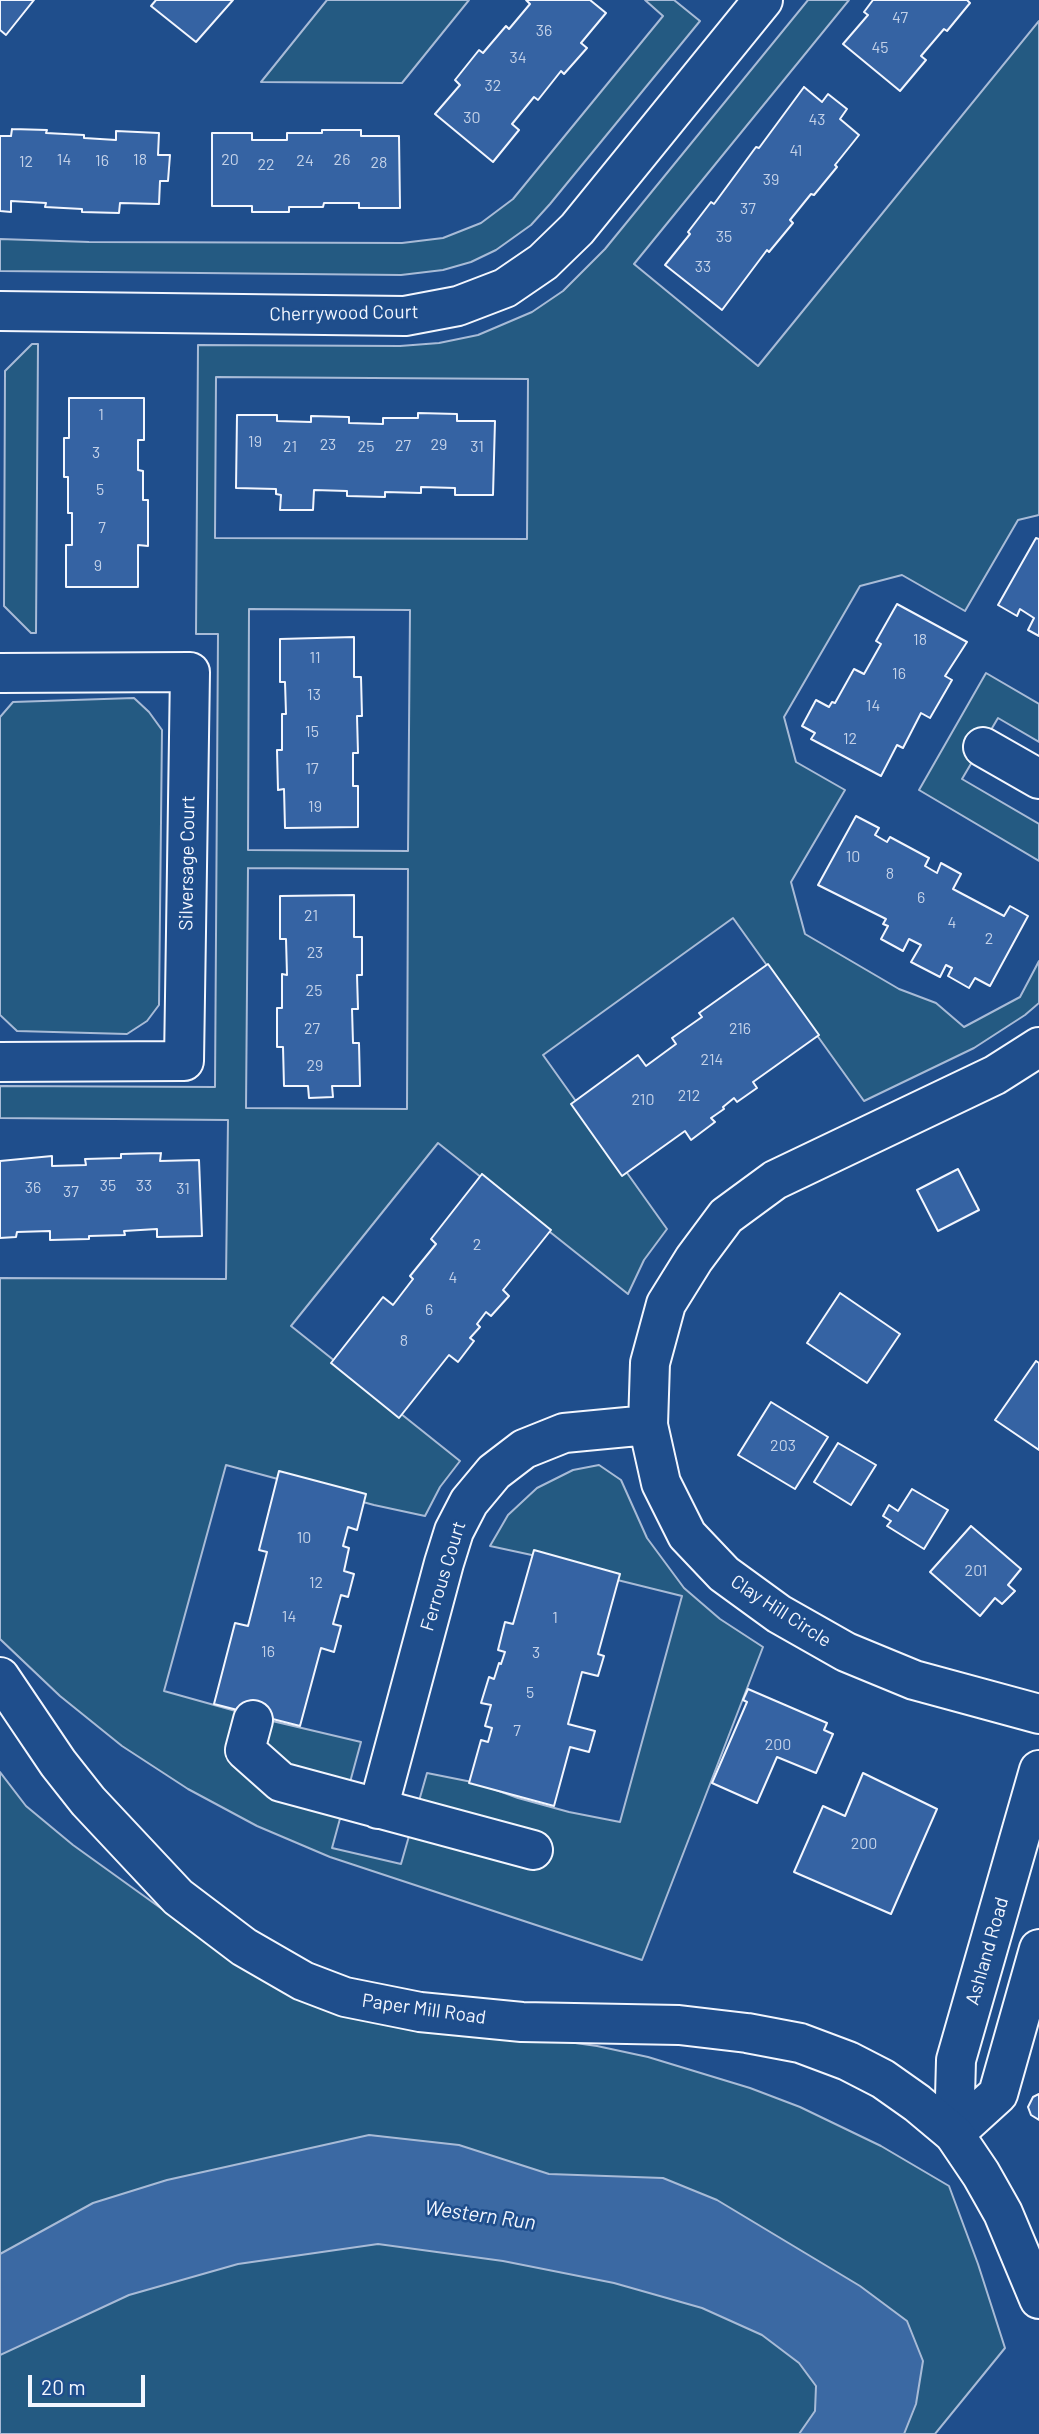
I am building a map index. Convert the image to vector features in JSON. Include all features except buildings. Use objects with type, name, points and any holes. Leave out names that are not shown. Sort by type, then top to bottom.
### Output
[{"type":"street","name":"Cherrywood Court","points":[[0,311],[405,316],[458,306],[505,288],[543,262],[577,229],[763,0]]},
{"type":"street","name":"Silversage Court","points":[[0,673],[190,673],[184,1060],[0,1062]]},
{"type":"street","points":[[983,747],[1039,779]]},
{"type":"street","name":"Clay Hill Circle","points":[[1039,1047],[995,1075],[775,1180],[726,1216],[694,1259],[666,1304],[650,1363],[648,1425],[661,1483],[687,1535],[724,1574],[779,1614],[846,1652],[914,1680],[1039,1714]]},
{"type":"street","name":"Ferrous Court","points":[[378,1809],[444,1563],[454,1531],[469,1502],[494,1472],[524,1449],[564,1433],[648,1425]]},
{"type":"street","name":"Paper Mill Road","points":[[0,1677],[58,1763],[88,1801],[178,1897],[244,1947],[303,1981],[345,1997],[420,2012],[522,2022],[679,2025],[800,2043],[848,2061],[883,2079],[917,2102],[954,2134]]},
{"type":"street","points":[[253,1720],[245,1750],[281,1782],[533,1850]]},
{"type":"street","name":"Ashland Road","points":[[954,2134],[956,2060],[1039,1770]]},
{"type":"street","points":[[1039,1949],[998,2094],[954,2134],[1003,2213],[1039,2299]]},
{"type":"shaded area","points":[[327,0],[469,0],[402,83],[261,82]]},
{"type":"shaded area","points":[[645,0],[674,0],[700,21],[531,225],[496,250],[471,262],[443,270],[401,275],[0,271],[0,239],[89,242],[402,243],[443,238],[481,223],[513,199],[663,16]]},
{"type":"shaded area","points":[[808,0],[849,0],[634,264],[758,366],[1039,21],[1039,515],[1018,520],[965,611],[902,575],[860,586],[784,717],[796,762],[845,790],[791,882],[805,934],[899,989],[936,1003],[964,1027],[1020,997],[1039,961],[1039,1003],[974,1048],[864,1101],[733,918],[543,1055],[667,1229],[644,1260],[628,1294],[438,1143],[291,1326],[460,1461],[440,1487],[425,1516],[226,1465],[164,1691],[361,1742],[332,1848],[401,1864],[427,1773],[477,1783],[569,1812],[620,1822],[682,1596],[581,1571],[541,1557],[490,1546],[508,1515],[537,1488],[573,1470],[599,1465],[621,1480],[647,1538],[684,1588],[720,1619],[763,1647],[642,1960],[330,1857],[257,1826],[188,1789],[122,1746],[60,1696],[0,1639],[0,1278],[226,1279],[228,1120],[0,1118],[0,1086],[215,1087],[218,634],[196,634],[198,345],[400,346],[439,343],[478,335],[532,312],[563,291],[605,249]],"holes":[[[216,377],[528,379],[527,539],[215,538]],[[249,609],[410,610],[408,851],[248,850]],[[248,868],[408,869],[407,1109],[246,1108]]]},
{"type":"shaded area","points":[[32,344],[38,344],[36,633],[31,633],[4,606],[5,371]]},
{"type":"shaded area","points":[[986,673],[1039,704],[1039,742],[998,718],[962,779],[1039,824],[1039,861],[919,790]]},
{"type":"shaded area","points":[[134,698],[162,730],[159,1005],[147,1021],[127,1034],[17,1031],[0,1015],[0,717],[13,702]]},
{"type":"shaded area","points":[[0,1772],[26,1806],[73,1845],[162,1909],[209,1937],[461,2027],[597,2046],[648,2057],[750,2088],[800,2107],[881,2146],[949,2186],[1005,2348],[935,2434],[0,2434]]},
{"type":"water","name":"Western Run","points":[[369,2135],[459,2145],[549,2174],[663,2178],[717,2200],[860,2286],[907,2321],[923,2361],[916,2404],[904,2434],[799,2434],[815,2411],[816,2386],[799,2363],[762,2335],[702,2308],[614,2283],[503,2261],[378,2244],[238,2264],[129,2295],[0,2355],[0,2254],[93,2203],[167,2180]]}]
